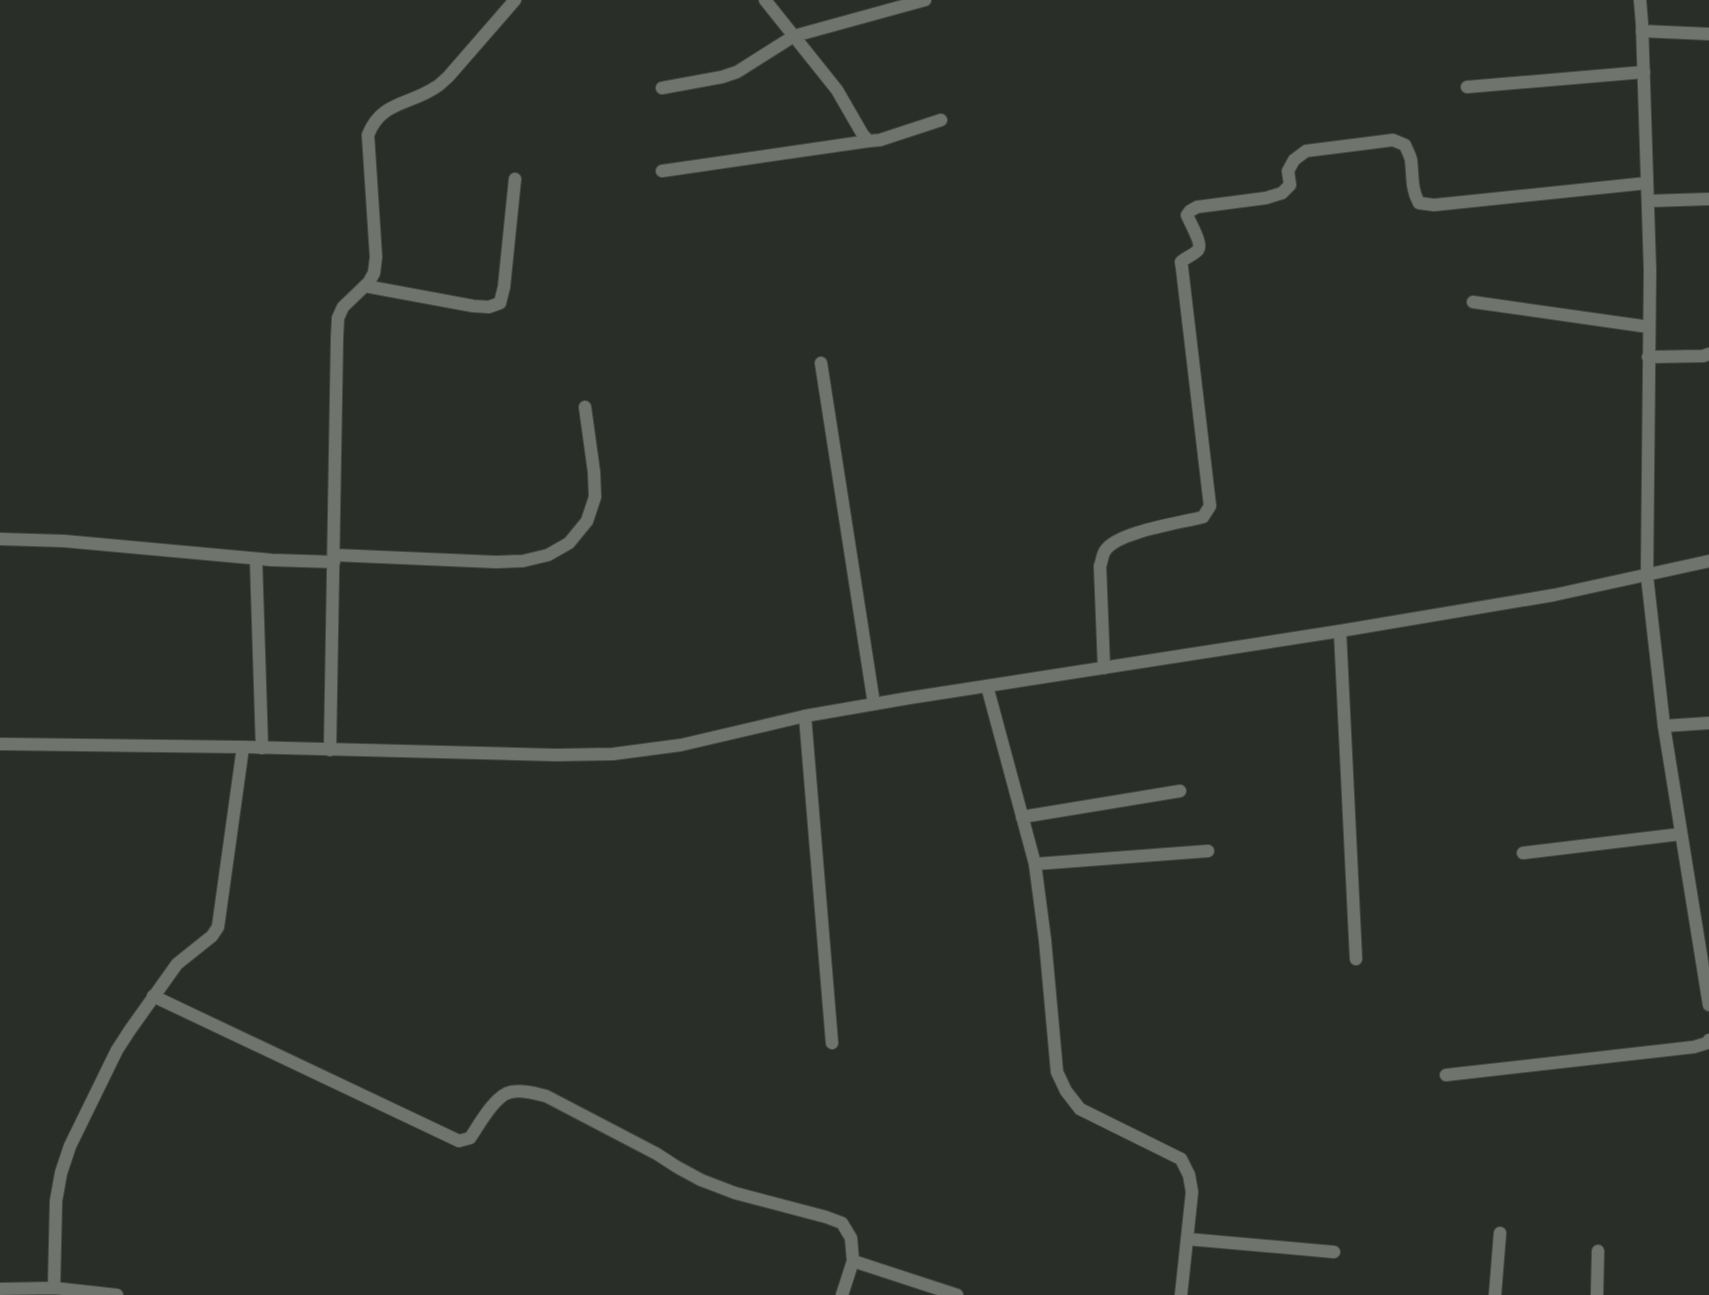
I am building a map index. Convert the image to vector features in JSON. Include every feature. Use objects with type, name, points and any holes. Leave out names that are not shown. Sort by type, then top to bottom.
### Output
[{"type":"street","points":[[330,750],[338,318],[343,307],[365,286],[374,273],[376,257],[368,135],[373,122],[386,111],[436,87],[448,77],[515,0]]},
{"type":"street","points":[[765,0],[837,90],[863,135],[869,141]]},
{"type":"street","points":[[662,88],[722,77],[737,72],[794,36],[925,0]]},
{"type":"street","points":[[1640,0],[1650,270],[1647,576],[1664,726],[1709,1005]]},
{"type":"street","points":[[1642,31],[1709,34]]},
{"type":"street","points":[[1467,87],[1644,72]]},
{"type":"street","points":[[662,171],[880,140],[941,120]]},
{"type":"street","points":[[1104,668],[1100,566],[1104,552],[1114,541],[1131,534],[1203,517],[1210,506],[1181,262],[1200,248],[1188,215],[1190,211],[1197,207],[1266,198],[1282,193],[1290,185],[1288,171],[1294,160],[1306,151],[1393,140],[1405,145],[1411,159],[1412,186],[1414,195],[1419,203],[1434,205],[1647,183]]},
{"type":"street","points":[[365,286],[473,306],[489,307],[500,304],[504,287],[515,179]]},
{"type":"street","points":[[1648,201],[1709,199]]},
{"type":"street","points":[[1473,302],[1649,327]]},
{"type":"street","points":[[1648,357],[1703,356],[1709,354]]},
{"type":"street","points":[[821,363],[874,704]]},
{"type":"street","points":[[0,539],[64,541],[256,559],[334,558],[523,561],[548,555],[569,543],[587,521],[595,497],[594,472],[585,407]]},
{"type":"street","points":[[256,559],[262,748]]},
{"type":"street","points":[[0,744],[243,747],[556,755],[613,754],[681,745],[805,716],[874,704],[1340,632],[1554,595],[1709,561]]},
{"type":"street","points":[[1340,632],[1356,958]]},
{"type":"street","points":[[987,686],[1035,864],[1045,940],[1057,1072],[1066,1091],[1080,1109],[1181,1159],[1189,1175],[1192,1192],[1181,1295]]},
{"type":"street","points":[[805,716],[832,1043]]},
{"type":"street","points":[[1664,726],[1709,722]]},
{"type":"street","points":[[54,1288],[56,1201],[61,1174],[70,1146],[117,1050],[153,996],[177,964],[212,936],[218,927],[243,747]]},
{"type":"street","points":[[1022,817],[1180,791]]},
{"type":"street","points":[[1523,853],[1682,834]]},
{"type":"street","points":[[1035,864],[1208,851]]},
{"type":"street","points":[[153,996],[460,1141],[470,1138],[493,1105],[509,1092],[528,1092],[546,1096],[657,1154],[701,1180],[735,1193],[842,1223],[851,1238],[852,1261],[842,1295]]},
{"type":"street","points":[[1446,1075],[1694,1047],[1707,1043],[1709,1040]]},
{"type":"street","points":[[1495,1295],[1500,1233]]},
{"type":"street","points":[[1187,1239],[1334,1252]]},
{"type":"street","points":[[1597,1295],[1598,1251]]},
{"type":"street","points":[[852,1261],[957,1295]]},
{"type":"street","points":[[0,1289],[54,1288],[117,1295]]}]
